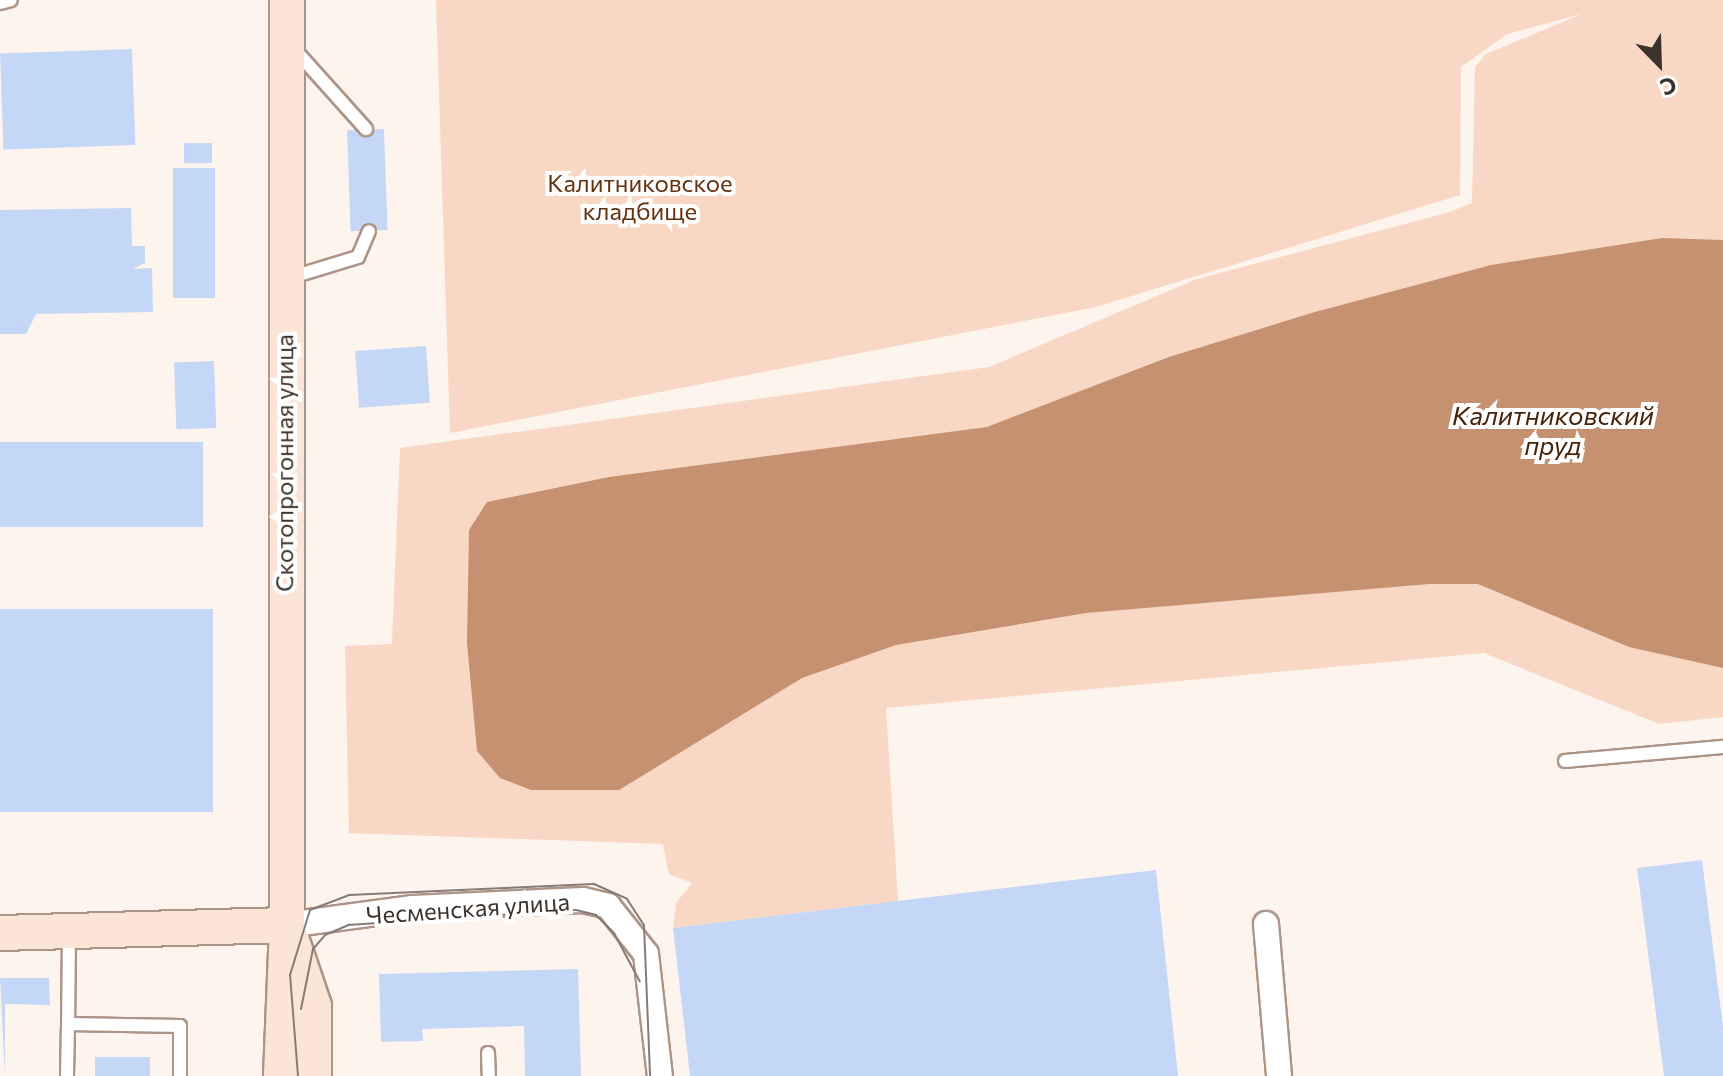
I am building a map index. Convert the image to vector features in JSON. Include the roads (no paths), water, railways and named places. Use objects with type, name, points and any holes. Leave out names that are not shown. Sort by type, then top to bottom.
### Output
[{"type":"street","name":"Скотопрогонная улица","points":[[281,1076],[287,925],[284,279],[287,0]]},
{"type":"street","name":"Чесменская улица","points":[[287,925],[413,908],[583,900],[608,906],[646,954],[660,1076]]},
{"type":"street","points":[[1266,924],[1279,1076]]},
{"type":"street","name":"Скотопрогонная улица","points":[[287,925],[314,1006],[314,1076]]},
{"type":"street","points":[[0,933],[287,925]]},
{"type":"lane","points":[[0,3],[11,0]]},
{"type":"lane","points":[[287,39],[366,129]]},
{"type":"lane","points":[[284,279],[358,257],[369,231]]},
{"type":"lane","points":[[1565,761],[1723,747]]},
{"type":"lane","points":[[67,1076],[69,932]]},
{"type":"lane","points":[[68,1024],[180,1026],[180,1076]]},
{"type":"lane","points":[[488,1053],[489,1076]]},
{"type":"water","name":"Калитниковский пруд","points":[[1662,238],[1723,240],[1723,668],[1629,647],[1478,584],[1429,584],[1086,613],[896,645],[802,678],[619,790],[531,790],[500,778],[477,751],[467,643],[469,530],[487,502],[609,477],[987,427],[1169,357],[1315,312],[1491,265]]},
{"type":"tram line","points":[[298,1076],[290,975],[310,910],[349,895],[594,884],[627,899],[644,925],[650,1076]]},
{"type":"tram line","points":[[301,1009],[313,949],[325,935],[348,925],[576,910],[596,915],[614,933],[640,982]]},
{"type":"park label","name":"Калитниковское кладбище","points":[[640,197]]}]
